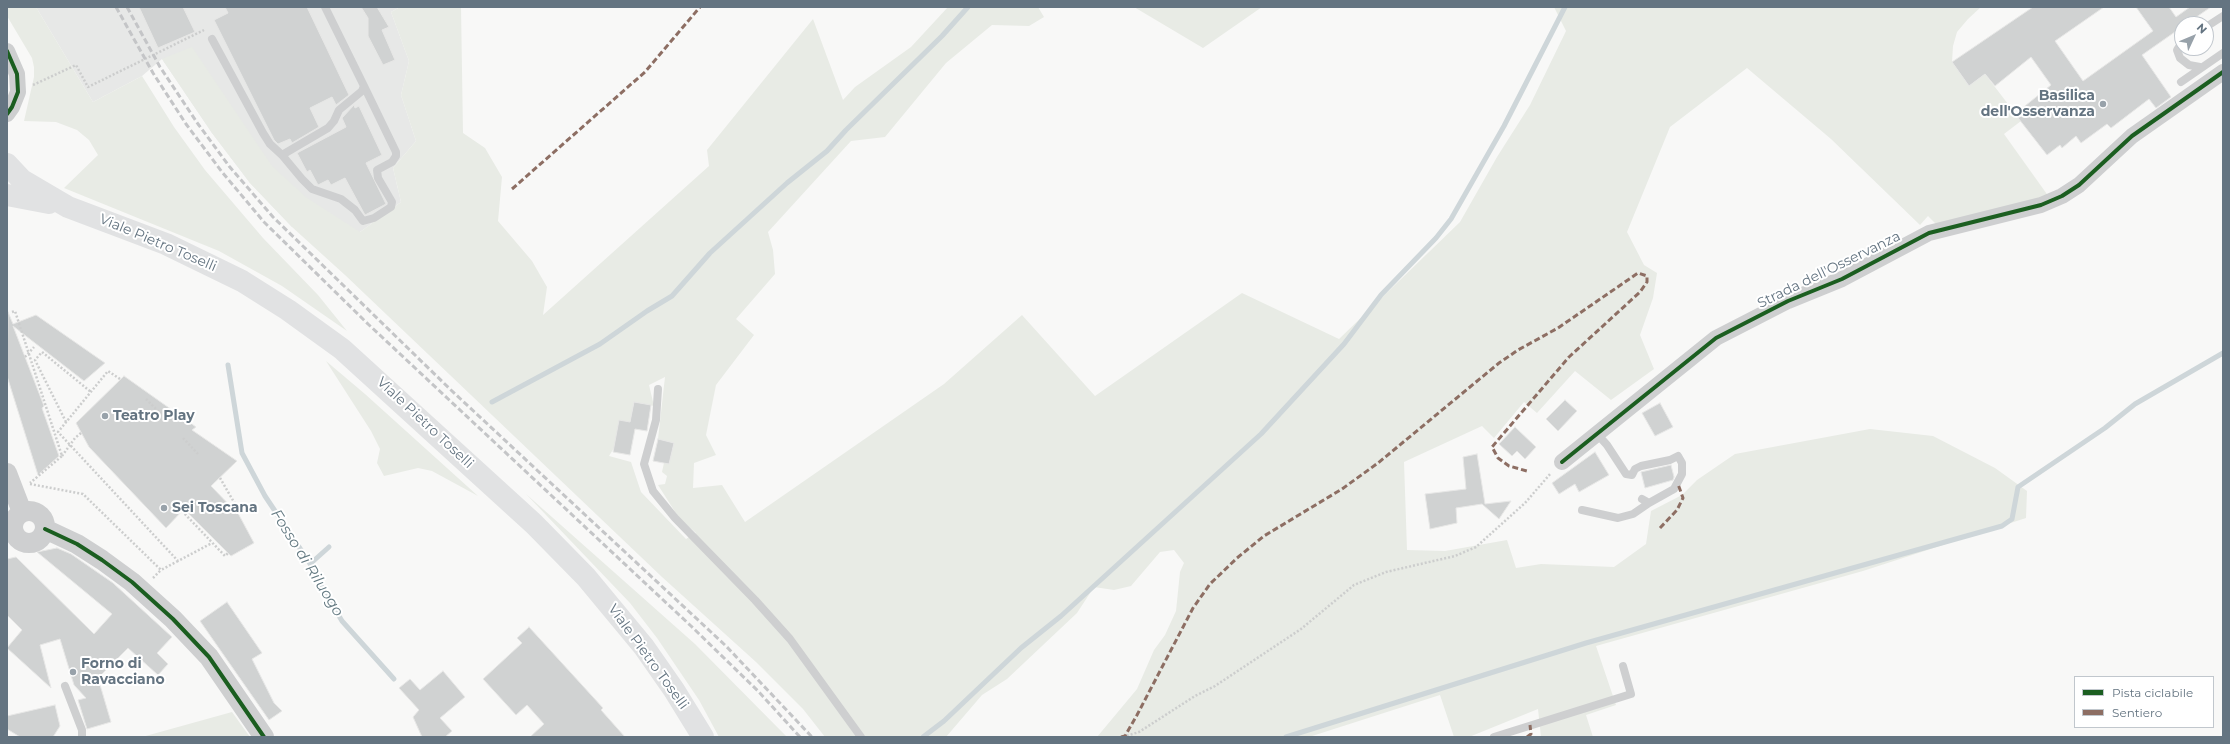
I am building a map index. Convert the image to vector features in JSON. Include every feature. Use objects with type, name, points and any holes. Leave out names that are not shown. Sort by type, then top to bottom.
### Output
[{"type":"main road","name":"Viale Pietro Toselli","points":[[7,164],[22,180],[68,207]]},
{"type":"main road","name":"Viale Pietro Toselli","points":[[7,195],[68,207],[166,244],[217,268],[288,310],[348,354],[534,524],[581,572],[644,647],[674,690],[703,737]]},
{"type":"street","points":[[7,51],[17,74],[18,92],[12,107],[7,114]]},
{"type":"street","name":"Strada dell'Osservanza","points":[[1562,462],[1598,435],[1683,363],[1716,338],[1763,313],[1842,279],[1929,233],[2041,205],[2062,196],[2079,185],[2132,136],[2223,72]]},
{"type":"street","points":[[7,473],[22,512]]},
{"type":"street","points":[[22,512],[37,512],[44,520],[45,529],[44,535],[36,542],[12,543],[13,524],[18,515],[22,512]]},
{"type":"street","points":[[45,529],[77,544],[102,560],[132,582],[174,619],[209,657],[264,737]]},
{"type":"lane","points":[[212,39],[263,134],[270,144],[282,155],[312,189],[341,199],[355,210],[363,221],[374,218],[391,207],[392,202],[378,178],[377,170],[392,162],[396,156],[396,152],[325,7]]},
{"type":"lane","points":[[2214,21],[2223,16]]},
{"type":"lane","points":[[2181,82],[2200,67],[2223,53]]},
{"type":"lane","points":[[2179,56],[2189,64],[2200,67]]},
{"type":"lane","points":[[282,155],[328,128],[334,121],[339,110],[362,91],[364,86]]},
{"type":"lane","points":[[658,389],[656,420],[644,464],[653,491],[675,518],[755,600],[790,639],[861,737]]},
{"type":"lane","points":[[1582,510],[1618,518],[1633,514],[1646,501],[1674,489],[1682,474],[1682,463],[1678,456],[1670,460],[1641,466],[1636,469],[1632,475],[1626,474],[1607,445],[1598,435]]},
{"type":"lane","points":[[1494,737],[1631,694],[1623,666]]},
{"type":"lane","points":[[65,686],[82,730],[82,737]]},
{"type":"path","points":[[18,92],[76,65],[88,87],[207,29]]},
{"type":"path","points":[[12,312],[15,311],[62,456]]},
{"type":"path","points":[[25,357],[34,347]]},
{"type":"path","points":[[66,422],[35,360],[42,352],[91,392]]},
{"type":"path","points":[[120,379],[108,371],[58,432],[178,561]]},
{"type":"path","points":[[146,399],[161,414]]},
{"type":"path","points":[[81,433],[75,438],[62,456],[29,484],[83,494],[161,570]]},
{"type":"path","points":[[183,438],[198,454]]},
{"type":"path","points":[[1123,737],[1139,732],[1195,696],[1215,686],[1301,628],[1354,585],[1386,572],[1448,558],[1476,547],[1525,502],[1562,462]]},
{"type":"path","points":[[220,478],[238,510]]},
{"type":"path","points":[[182,511],[225,556],[228,553]]},
{"type":"path","points":[[150,581],[161,570],[212,543]]},
{"type":"shaded area","points":[[7,7],[36,7],[93,102],[142,76],[174,127],[205,170],[263,238],[318,295],[347,331],[282,286],[219,251],[64,188],[98,155],[89,140],[77,130],[56,122],[24,121],[34,77],[34,67],[32,58],[7,16]]},
{"type":"shaded area","points":[[36,7],[400,7],[391,12],[409,61],[401,95],[416,141],[393,168],[401,202],[360,232],[292,227],[250,183],[212,133],[162,59],[142,76],[93,102]]},
{"type":"shaded area","points":[[400,7],[461,7],[463,133],[485,148],[502,177],[498,221],[532,261],[547,287],[543,315],[709,166],[707,150],[813,19],[843,100],[855,87],[911,47],[948,7],[1038,7],[1044,17],[1029,26],[992,25],[946,63],[885,137],[851,141],[768,232],[773,250],[775,274],[736,319],[754,335],[716,385],[706,435],[716,455],[694,463],[693,488],[722,485],[745,522],[944,384],[1022,315],[1095,396],[1242,293],[1339,339],[1460,222],[1497,157],[1530,105],[1566,31],[1554,7],[1981,7],[1957,32],[1953,46],[1952,62],[1969,86],[1985,74],[2021,121],[2004,134],[2049,197],[1938,226],[1928,216],[1920,225],[1831,139],[1747,68],[1670,127],[1627,232],[1644,265],[1657,273],[1653,298],[1640,335],[1654,369],[1611,400],[1575,371],[1537,413],[1524,402],[1494,438],[1482,426],[1404,462],[1407,550],[1445,551],[1507,540],[1516,568],[1541,564],[1614,567],[1646,544],[1651,511],[1682,495],[1697,480],[1735,454],[1870,429],[1933,436],[1995,468],[2027,491],[2026,518],[1863,571],[1596,646],[1616,705],[1586,715],[1593,737],[1541,737],[1538,709],[1469,737],[1454,737],[1440,695],[1309,737],[1097,737],[1137,689],[1154,650],[1165,635],[1176,611],[1180,572],[1184,563],[1174,550],[1160,552],[1131,586],[1114,590],[1094,587],[1077,613],[1007,679],[982,695],[946,737],[825,737],[803,709],[756,662],[662,577],[345,275],[292,227],[250,183],[212,133],[162,59],[192,47],[272,166],[307,198],[360,232],[401,202],[393,168],[416,141],[401,95],[409,61],[391,12]],"holes":[[[665,377],[658,439],[674,443],[669,464],[664,463],[662,472],[667,476],[665,484],[658,485],[679,518],[696,533],[686,539],[641,492],[631,462],[609,456],[630,422],[634,402],[654,406],[649,385]]]},
{"type":"shaded area","points":[[1134,7],[1262,7],[1203,48]]},
{"type":"shaded area","points":[[326,361],[365,394],[478,496],[432,471],[418,468],[384,476],[377,463],[380,449],[371,431]]},
{"type":"shaded area","points":[[526,494],[695,644],[787,737],[719,737],[699,700],[657,638],[630,603]]},
{"type":"shaded area","points":[[232,712],[250,737],[142,737]]},
{"type":"building","points":[[139,7],[183,7],[195,32],[158,48]]},
{"type":"building","points":[[225,7],[307,7],[349,95],[336,105],[332,97],[310,108],[319,127],[292,143],[290,139],[278,144],[274,140],[214,20],[228,13]]},
{"type":"building","points":[[361,7],[377,7],[389,27],[382,30],[395,60],[383,65],[368,36],[368,18]]},
{"type":"building","points":[[2033,7],[2104,7],[2055,41],[2083,81],[2153,31],[2136,7],[2169,7],[2175,16],[2174,16],[2174,33],[2142,55],[2171,97],[2156,108],[2149,99],[2111,128],[2107,124],[2081,143],[2076,136],[2062,148],[2060,145],[2047,155],[2015,114],[2051,85],[2031,57],[1995,86],[1985,74],[1969,86],[1952,62]]},
{"type":"building","points":[[2190,7],[2211,7],[2198,16],[2177,16]]},
{"type":"building","points":[[354,105],[355,108],[359,106],[382,155],[366,163],[386,204],[365,215],[345,178],[331,185],[328,180],[318,185],[310,170],[307,172],[297,153],[346,127],[342,118]]},
{"type":"building","points":[[8,312],[13,324],[36,315],[105,363],[84,381],[13,326],[44,406],[42,408],[59,456],[38,475],[7,376]]},
{"type":"building","points":[[124,376],[196,427],[192,430],[237,461],[211,486],[239,515],[254,543],[231,556],[184,509],[166,528],[89,447],[76,423]]},
{"type":"building","points":[[1565,400],[1577,411],[1558,431],[1546,419]]},
{"type":"building","points":[[634,402],[651,405],[647,431],[635,429],[630,455],[613,452],[619,420],[630,422]]},
{"type":"building","points":[[1660,403],[1673,427],[1655,436],[1642,413]]},
{"type":"building","points":[[1515,427],[1536,447],[1525,459],[1517,451],[1512,456],[1499,444]]},
{"type":"building","points":[[658,439],[674,443],[669,464],[653,461]]},
{"type":"building","points":[[1595,452],[1609,475],[1579,492],[1575,484],[1559,494],[1552,483]]},
{"type":"building","points":[[1477,454],[1485,504],[1511,501],[1499,519],[1482,504],[1456,508],[1457,523],[1430,529],[1425,494],[1466,489],[1463,457]]},
{"type":"building","points":[[1671,465],[1674,477],[1673,480],[1645,488],[1641,472]]},
{"type":"building","points":[[57,548],[71,554],[113,583],[172,637],[157,653],[168,664],[158,675],[128,648],[98,678],[111,722],[87,729],[78,700],[86,698],[74,685],[60,639],[40,645],[51,688],[7,648],[22,630],[7,615],[7,559],[16,557],[94,634],[112,614],[37,552]]},
{"type":"building","points":[[227,602],[262,653],[252,659],[274,703],[282,711],[269,720],[200,621]]},
{"type":"building","points":[[529,627],[603,708],[601,710],[625,737],[530,737],[544,724],[527,705],[516,715],[483,679],[522,643],[517,638]]},
{"type":"building","points":[[443,671],[465,697],[440,718],[452,731],[445,737],[422,737],[413,717],[419,710],[399,688],[410,679],[420,690]]},
{"type":"building","points":[[55,705],[60,726],[53,737],[20,737],[7,729],[7,716]]},
{"type":"waterway","points":[[492,402],[600,344],[647,311],[672,296],[710,253],[787,183],[827,151],[846,130],[942,36],[968,7]]},
{"type":"waterway","points":[[923,737],[944,721],[1021,648],[1061,616],[1261,434],[1344,344],[1381,295],[1436,238],[1451,219],[1504,126],[1565,7]]},
{"type":"waterway","points":[[1286,737],[1586,643],[2002,526],[2012,519],[2018,487],[2105,428],[2135,404],[2223,353]]},
{"type":"waterway","name":"Fosso di Riluogo","points":[[228,365],[242,453],[265,496],[315,571],[320,584],[342,621],[394,679]]},
{"type":"waterway","points":[[310,564],[329,547]]},
{"type":"railway","points":[[116,7],[153,73],[186,124],[222,172],[264,222],[368,324],[691,626],[758,691],[800,737]]},
{"type":"railway","points":[[127,7],[160,67],[198,124],[229,166],[273,217],[452,391],[726,646],[812,737]]},
{"type":"marked path","points":[[512,189],[645,72],[700,7]]},
{"type":"marked path","points":[[1121,737],[1125,736],[1137,715],[1193,608],[1210,584],[1237,558],[1264,536],[1342,489],[1378,463],[1499,363],[1518,350],[1558,328],[1638,273],[1647,276],[1647,282],[1640,292],[1569,357],[1492,447],[1498,458],[1509,466],[1527,471]]},
{"type":"marked path","points":[[1660,528],[1677,510],[1683,498],[1678,484]]},
{"type":"marked path","points":[[1527,737],[1531,734],[1530,725]]},
{"type":"cycle path","points":[[7,51],[17,74],[18,92],[12,107],[7,114]]},
{"type":"cycle path","points":[[1562,462],[1716,338],[1788,301],[1842,279],[1929,233],[2041,205],[2062,196],[2079,185],[2132,136],[2223,72]]},
{"type":"cycle path","points":[[45,529],[77,544],[102,560],[132,582],[173,619],[209,657],[264,737]]},
{"type":"place","name":"Basilica dell'Osservanza","points":[[2103,104]]},
{"type":"place","name":"Teatro Play","points":[[105,416]]},
{"type":"place","name":"Sei Toscana","points":[[164,508]]},
{"type":"place","name":"Forno di Ravacciano","points":[[73,672]]}]
